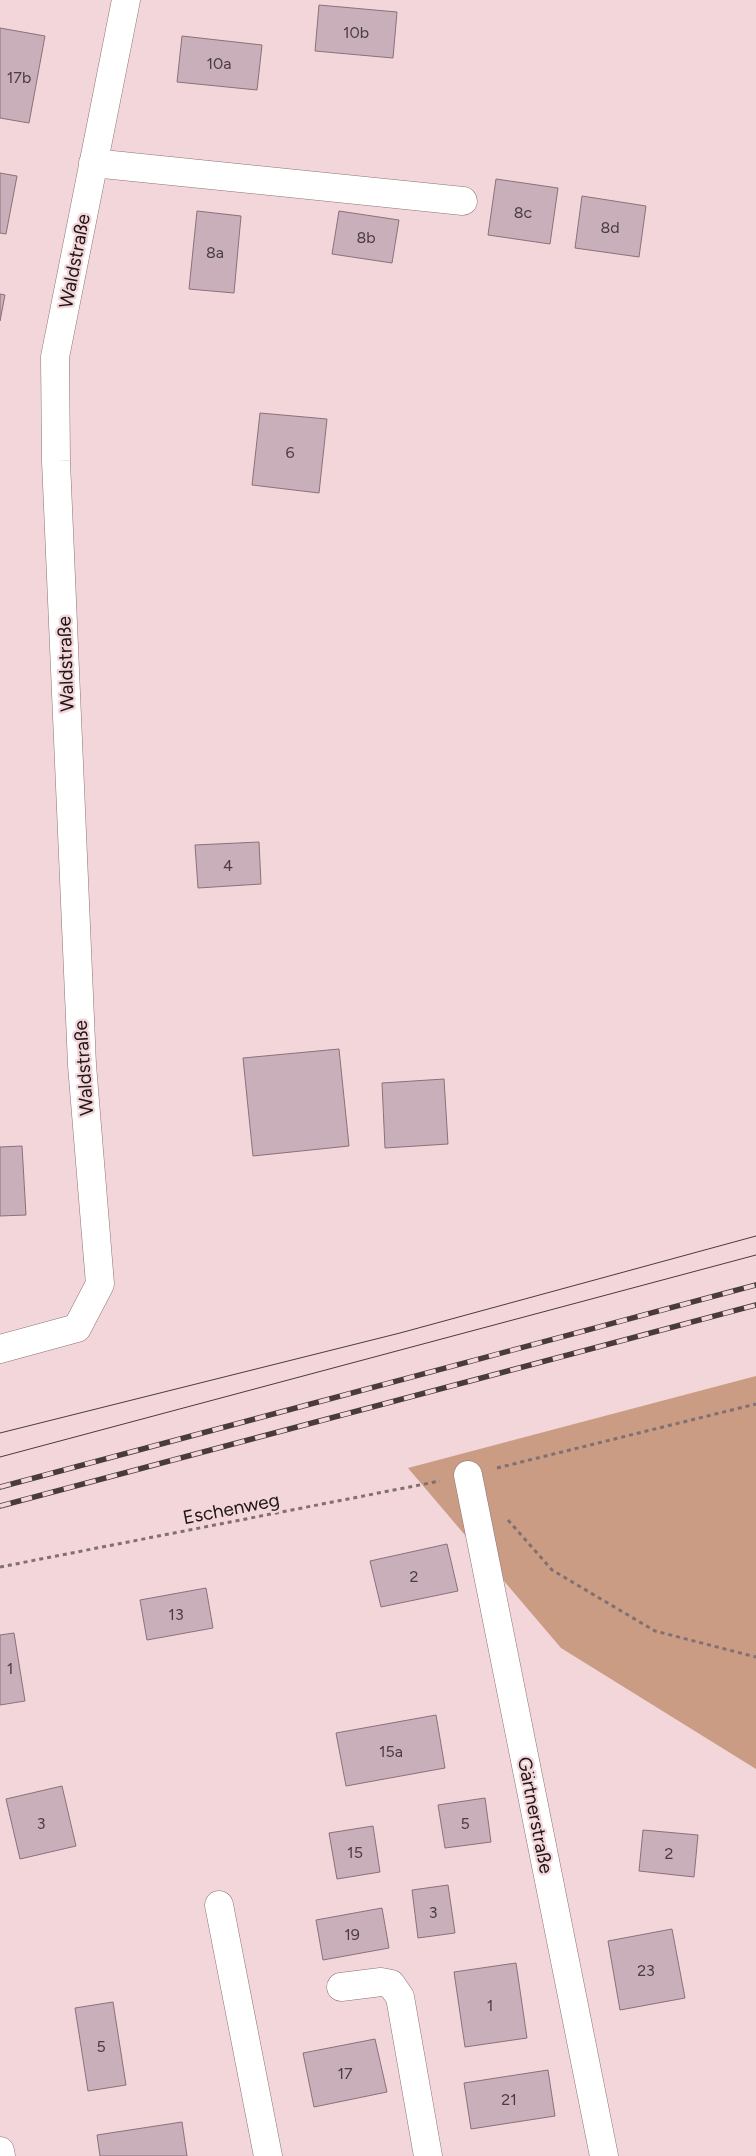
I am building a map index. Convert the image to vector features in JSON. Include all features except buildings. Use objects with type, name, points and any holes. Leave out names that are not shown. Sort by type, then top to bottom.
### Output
[{"type":"street","name":"Waldstraße","points":[[0,1349],[77,1328],[100,1284],[82,1065],[56,471],[55,357],[126,0]]},
{"type":"street","points":[[93,163],[463,201]]},
{"type":"street","name":"Gärtnerstraße","points":[[468,1475],[604,2156]]},
{"type":"street","points":[[219,1905],[268,2156]]},
{"type":"street","points":[[341,1987],[381,1982],[391,1984],[400,1997],[428,2156]]},
{"type":"street","points":[[0,2151],[1,2156]]},
{"type":"path","name":"Eschenweg","points":[[0,1567],[468,1475],[756,1404]]},
{"type":"path","points":[[507,1519],[552,1570],[655,1631],[756,1658]]},
{"type":"shaded area","points":[[756,1376],[756,1769],[561,1648],[408,1468]]},
{"type":"tram line","points":[[0,1433],[400,1333],[756,1236]]},
{"type":"tram line","points":[[0,1457],[756,1255]]},
{"type":"railway","points":[[0,1487],[756,1285]]},
{"type":"railway","points":[[0,1506],[756,1305]]}]
